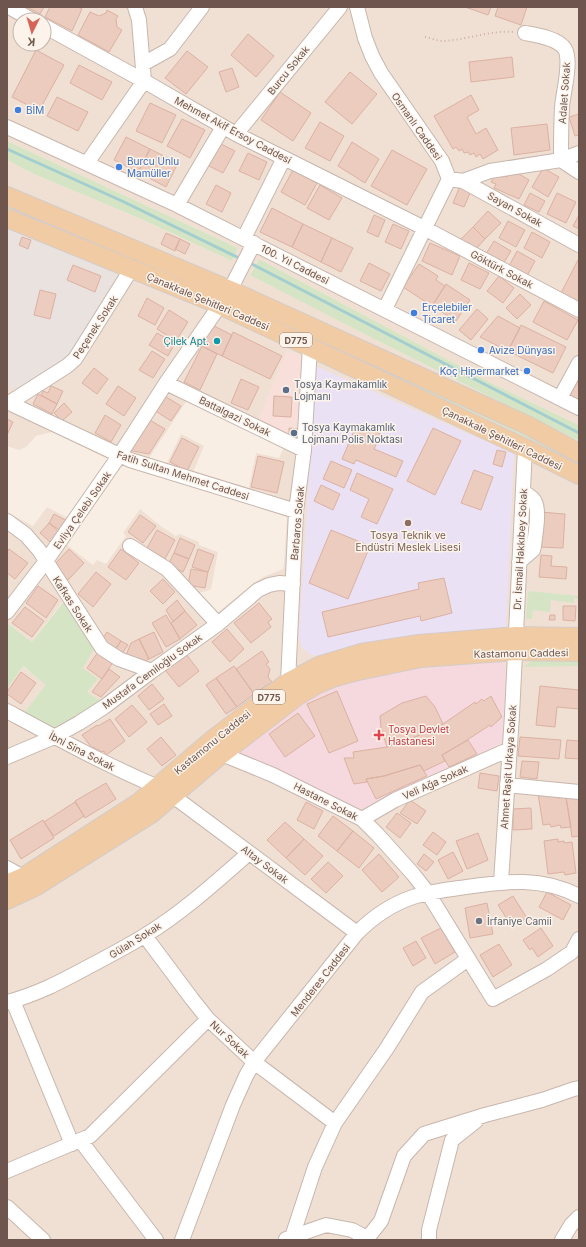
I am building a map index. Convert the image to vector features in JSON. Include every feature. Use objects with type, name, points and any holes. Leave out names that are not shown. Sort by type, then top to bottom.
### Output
[{"type":"main road","name":"Çanakkale Şehitleri Caddesi","points":[[7,196],[230,290],[309,338],[579,475]]},
{"type":"main road","name":"Çanakkale Şehitleri Caddesi","points":[[7,218],[220,305],[309,338],[527,425],[579,453]]},
{"type":"main road","points":[[220,305],[230,290]]},
{"type":"main road","name":"Kastamonu Caddesi","points":[[15,880],[138,802],[166,791],[222,754],[321,665],[361,653],[419,644],[518,638],[579,637]]},
{"type":"main road","name":"Kastamonu Caddesi","points":[[518,638],[579,652]]},
{"type":"main road","name":"Kastamonu Caddesi","points":[[7,900],[34,887],[151,814],[166,791],[212,740],[292,690]]},
{"type":"street","points":[[9,7],[18,12]]},
{"type":"street","points":[[87,163],[144,81],[139,20],[135,7]]},
{"type":"street","points":[[143,64],[170,49],[202,7]]},
{"type":"street","name":"Burcu Sokak","points":[[236,134],[340,7]]},
{"type":"street","name":"Osmanlı Caddesi","points":[[357,7],[365,38],[378,67],[388,84],[442,161],[449,179]]},
{"type":"street","name":"Mehmet Akif Ersoy Caddesi","points":[[52,30],[236,134],[424,228]]},
{"type":"street","name":"Adalet Sokak","points":[[525,33],[543,36],[554,40],[564,48],[567,55],[567,69],[562,107],[561,160]]},
{"type":"street","name":"100. Yıl Caddesi","points":[[7,127],[178,205],[249,245],[385,310],[579,408]]},
{"type":"street","points":[[178,205],[223,127]]},
{"type":"street","points":[[463,181],[490,171],[561,160],[579,153]]},
{"type":"street","points":[[230,290],[284,158]]},
{"type":"street","points":[[561,160],[579,172]]},
{"type":"street","points":[[385,310],[449,179]]},
{"type":"street","name":"Sayan Sokak","points":[[449,179],[463,181],[579,245]]},
{"type":"street","name":"Göktürk Sokak","points":[[424,228],[579,310]]},
{"type":"street","name":"Peçenek Sokak","points":[[8,402],[67,366],[75,359],[132,268]]},
{"type":"street","name":"Evliya Çelebi Sokak","points":[[7,612],[46,561],[119,456],[166,382],[220,305]]},
{"type":"street","name":"Barbaros Sokak","points":[[292,690],[293,584],[296,511],[304,450],[309,338]]},
{"type":"street","points":[[560,398],[579,363]]},
{"type":"street","name":"Battalgazi Sokak","points":[[166,382],[304,450]]},
{"type":"street","name":"Fatih Sultan Mehmet Caddesi","points":[[8,402],[119,456],[296,511]]},
{"type":"street","name":"Dr. İsmail Hakkıbey Sokak","points":[[518,638],[519,562],[525,448]]},
{"type":"street","name":"Kafkas Sokak","points":[[7,521],[31,541],[46,561],[102,648],[119,658],[152,671]]},
{"type":"street","points":[[130,546],[166,569],[218,624]]},
{"type":"street","name":"Mustafa Cemiloğlu Sokak","points":[[7,757],[54,737],[104,707],[218,624],[258,590],[269,585],[279,583],[293,584]]},
{"type":"street","points":[[518,638],[523,626],[525,590]]},
{"type":"street","name":"Ahmet Raşit Urkaya Sokak","points":[[501,882],[518,638]]},
{"type":"street","name":"İbni Sina Sokak","points":[[7,711],[106,764],[166,791]]},
{"type":"street","name":"Veli Ağa Sokak","points":[[362,819],[395,800],[510,749]]},
{"type":"street","name":"Hastane Sokak","points":[[222,754],[273,775],[362,819],[378,834],[428,893],[493,999],[547,969],[572,952],[579,939]]},
{"type":"street","points":[[507,785],[579,792]]},
{"type":"street","name":"Altay Sokak","points":[[166,791],[357,933]]},
{"type":"street","name":"Gülah Sokak","points":[[10,1002],[60,982],[145,936],[185,908],[249,853]]},
{"type":"street","points":[[7,868],[15,880]]},
{"type":"street","name":"Menderes Caddesi","points":[[182,1240],[236,1098],[254,1062],[357,933],[368,922],[389,908],[414,896],[501,882],[544,883],[579,896]]},
{"type":"street","name":"Nur Sokak","points":[[145,936],[208,1019],[254,1062],[336,1123]]},
{"type":"street","points":[[288,1239],[315,1167],[336,1123],[387,1048],[422,992],[468,958]]},
{"type":"street","points":[[10,1002],[76,1142],[156,1240]]},
{"type":"street","points":[[7,1171],[90,1136],[208,1019]]},
{"type":"street","points":[[288,1239],[326,1226],[352,1230],[367,1239],[381,1220],[404,1156],[424,1134],[579,1088]]},
{"type":"street","points":[[428,1240],[429,1230],[452,1140],[485,1115]]},
{"type":"street","points":[[7,1207],[43,1240]]},
{"type":"street","points":[[562,1240],[571,1225],[579,1217]]},
{"type":"path","points":[[425,37],[442,41],[490,32],[509,31],[525,33]]},
{"type":"shaded area","points":[[7,7],[579,7],[579,425],[493,384],[259,259],[250,274],[376,340],[579,441],[579,1240],[7,1240],[7,689],[22,666],[47,685],[87,692],[64,600],[32,642],[7,623],[7,512],[33,526],[47,507],[70,519],[110,460],[52,432],[36,436],[26,447],[19,450],[7,446],[7,160],[34,174],[141,219],[232,261],[238,248],[7,141]],"holes":[[[188,399],[285,445],[279,458],[256,453],[248,492],[192,475],[204,446],[181,434],[166,465],[149,458]],[[123,464],[287,517],[283,569],[263,577],[217,613],[199,593],[211,589],[218,552],[199,545],[199,542],[180,534],[176,536],[162,527],[140,509],[123,533],[126,536],[106,564],[97,560],[93,565],[67,545]]]},
{"type":"shaded area","points":[[7,228],[120,274],[69,359],[23,388],[7,389]]},
{"type":"shaded area","name":"Tosya Kaymakamlık Lojmanı","points":[[287,350],[302,356],[299,440],[257,423]]},
{"type":"shaded area","name":"Tosya Teknik ve Endüstri Meslek Lisesi","points":[[316,366],[514,454],[506,627],[393,641],[327,656],[311,655],[302,648],[299,638]]},
{"type":"shaded area","name":"Tosya Devlet Hastanesi","points":[[500,655],[507,673],[506,729],[502,741],[490,751],[364,811],[239,752],[301,701],[362,675]]},
{"type":"green space","points":[[7,141],[238,248],[232,261],[141,219],[34,174],[7,160]]},
{"type":"green space","points":[[7,204],[114,246],[213,293],[65,232],[7,210]]},
{"type":"green space","points":[[259,259],[493,384],[579,425],[579,441],[376,340],[250,275]]},
{"type":"green space","points":[[321,338],[489,414],[579,460],[579,465],[490,420],[319,343]]},
{"type":"green space","points":[[528,591],[579,596],[579,599],[574,598],[574,603],[551,600],[550,612],[533,610],[532,619],[526,619]]},
{"type":"green space","points":[[65,600],[95,647],[83,668],[98,679],[87,692],[102,702],[53,729],[24,713],[46,685],[23,666],[7,689],[7,623],[32,642]]},
{"type":"green space","points":[[533,660],[579,661],[579,666],[523,667]]},
{"type":"building","points":[[27,7],[44,7],[41,12],[36,12]]},
{"type":"building","points":[[50,7],[78,7],[82,9],[72,31],[52,21],[52,12],[48,12]]},
{"type":"building","points":[[465,7],[491,7],[488,15]]},
{"type":"building","points":[[498,7],[527,7],[521,25],[495,16]]},
{"type":"building","points":[[107,10],[118,16],[116,19],[117,27],[122,30],[109,52],[78,35],[90,12],[99,16],[106,13]]},
{"type":"building","points":[[248,34],[274,56],[256,77],[231,55]]},
{"type":"building","points":[[187,51],[208,67],[186,94],[165,78]]},
{"type":"building","points":[[35,52],[40,52],[64,65],[39,111],[12,97]]},
{"type":"building","points":[[512,57],[514,77],[471,82],[469,62]]},
{"type":"building","points":[[79,65],[112,82],[102,100],[70,83]]},
{"type":"building","points":[[232,68],[239,87],[226,92],[219,72]]},
{"type":"building","points":[[350,72],[377,94],[352,124],[325,102]]},
{"type":"building","points":[[280,92],[311,113],[293,141],[261,120]]},
{"type":"building","points":[[471,95],[479,110],[467,117],[476,134],[486,128],[498,150],[483,159],[480,154],[476,157],[474,153],[470,155],[468,152],[464,153],[462,149],[459,151],[456,147],[453,149],[434,116]]},
{"type":"building","points":[[57,97],[88,112],[78,131],[47,116]]},
{"type":"building","points":[[150,103],[176,115],[162,143],[136,131]]},
{"type":"building","points":[[579,114],[579,135],[575,136],[569,117]]},
{"type":"building","points":[[182,119],[205,130],[190,158],[167,146]]},
{"type":"building","points":[[320,122],[344,136],[330,161],[305,148]]},
{"type":"building","points":[[547,124],[550,150],[514,155],[511,128]]},
{"type":"building","points":[[126,137],[150,149],[138,172],[114,160]]},
{"type":"building","points":[[352,142],[379,159],[365,183],[338,166]]},
{"type":"building","points":[[219,143],[235,151],[223,173],[207,165]]},
{"type":"building","points":[[150,149],[178,163],[166,187],[138,172]]},
{"type":"building","points":[[392,150],[427,169],[407,205],[371,186]]},
{"type":"building","points":[[248,153],[267,162],[259,180],[239,171]]},
{"type":"building","points":[[543,168],[559,177],[548,197],[532,187]]},
{"type":"building","points":[[293,170],[317,183],[305,205],[281,192]]},
{"type":"building","points":[[495,174],[501,177],[503,175],[507,177],[509,175],[519,174],[529,180],[519,199],[494,188],[496,184],[491,182]]},
{"type":"building","points":[[216,185],[231,193],[222,212],[206,204]]},
{"type":"building","points":[[320,185],[342,198],[329,220],[307,208]]},
{"type":"building","points":[[460,186],[471,191],[464,207],[453,203]]},
{"type":"building","points":[[530,193],[545,201],[539,212],[524,205]]},
{"type":"building","points":[[557,193],[576,202],[566,223],[547,214]]},
{"type":"building","points":[[272,208],[303,224],[292,247],[260,232]]},
{"type":"building","points":[[488,211],[501,223],[485,239],[473,227]]},
{"type":"building","points":[[374,215],[385,220],[378,237],[367,232]]},
{"type":"building","points":[[579,215],[579,229],[573,226]]},
{"type":"building","points":[[508,221],[525,230],[516,247],[499,238]]},
{"type":"building","points":[[303,224],[332,238],[321,262],[292,247]]},
{"type":"building","points":[[393,224],[409,231],[401,249],[385,242]]},
{"type":"building","points":[[473,227],[485,239],[475,250],[469,247],[461,239]]},
{"type":"building","points":[[532,232],[550,242],[542,258],[524,248]]},
{"type":"building","points":[[166,233],[180,239],[175,251],[161,244]]},
{"type":"building","points":[[22,237],[31,240],[28,249],[19,245]]},
{"type":"building","points":[[332,238],[353,248],[341,272],[321,262]]},
{"type":"building","points":[[180,239],[190,244],[185,254],[175,249]]},
{"type":"building","points":[[494,241],[511,251],[503,264],[486,254]]},
{"type":"building","points":[[430,243],[460,256],[452,275],[422,261]]},
{"type":"building","points":[[517,251],[535,261],[527,276],[509,266]]},
{"type":"building","points":[[578,260],[579,261],[579,302],[561,293]]},
{"type":"building","points":[[369,263],[390,274],[381,291],[360,281]]},
{"type":"building","points":[[469,263],[489,273],[480,289],[461,280]]},
{"type":"building","points":[[419,264],[438,276],[436,280],[445,286],[432,306],[403,287]]},
{"type":"building","points":[[73,265],[101,276],[95,292],[67,280]]},
{"type":"building","points":[[499,276],[514,288],[503,303],[487,291]]},
{"type":"building","points":[[446,284],[470,300],[456,321],[432,306]]},
{"type":"building","points":[[40,290],[56,294],[50,319],[34,315]]},
{"type":"building","points":[[520,294],[531,305],[517,319],[506,308]]},
{"type":"building","points":[[147,298],[164,308],[155,325],[138,316]]},
{"type":"building","points":[[544,301],[578,320],[567,340],[533,322]]},
{"type":"building","points":[[477,309],[488,319],[471,340],[459,330]]},
{"type":"building","points":[[169,310],[188,322],[176,341],[157,329]]},
{"type":"building","points":[[498,316],[520,328],[508,351],[480,337]]},
{"type":"building","name":"Çilek Apt.","points":[[212,325],[232,335],[222,356],[202,346]]},
{"type":"building","points":[[521,325],[566,347],[553,373],[508,351]]},
{"type":"building","points":[[233,332],[282,356],[270,379],[222,356]]},
{"type":"building","points":[[157,333],[175,343],[168,356],[149,345]]},
{"type":"building","points":[[202,346],[217,354],[200,390],[184,382]]},
{"type":"building","points":[[152,351],[165,359],[153,378],[139,370]]},
{"type":"building","points":[[94,368],[108,379],[97,394],[82,383]]},
{"type":"building","points":[[241,379],[259,387],[248,410],[231,403]]},
{"type":"building","points":[[579,379],[579,400],[570,395]]},
{"type":"building","points":[[51,386],[63,391],[57,404],[41,395],[43,391],[48,393]]},
{"type":"building","points":[[118,386],[136,398],[124,416],[106,404]]},
{"type":"building","points":[[38,394],[57,404],[52,414],[33,404]]},
{"type":"building","points":[[163,395],[181,406],[171,421],[154,410]]},
{"type":"building","name":"Tosya Kaymakamlık Lojmanı","points":[[274,396],[292,397],[291,417],[273,416]]},
{"type":"building","points":[[64,403],[72,412],[62,421],[54,413]]},
{"type":"building","points":[[105,415],[121,425],[111,442],[95,433]]},
{"type":"building","points":[[7,419],[13,422],[7,435]]},
{"type":"building","points":[[148,419],[165,429],[149,454],[128,450]]},
{"type":"building","points":[[357,424],[381,434],[374,449],[403,461],[396,477],[356,460],[354,464],[342,459]]},
{"type":"building","name":"Tosya Kaymakamlık Lojmanı Polis Noktası","points":[[289,428],[299,429],[299,440],[289,436]]},
{"type":"building","points":[[433,428],[461,441],[435,495],[407,481]]},
{"type":"building","points":[[182,438],[199,447],[187,471],[170,462]]},
{"type":"building","points":[[497,450],[506,452],[502,467],[493,464]]},
{"type":"building","points":[[258,456],[284,462],[277,493],[251,487]]},
{"type":"building","points":[[331,461],[352,470],[344,488],[323,479]]},
{"type":"building","points":[[474,470],[493,477],[481,510],[461,503]]},
{"type":"building","points":[[357,473],[393,489],[377,524],[361,517],[369,499],[350,490]]},
{"type":"building","points":[[321,485],[340,494],[333,510],[314,501]]},
{"type":"building","points":[[540,512],[565,514],[563,548],[538,547]]},
{"type":"building","points":[[54,514],[67,521],[61,531],[49,523]]},
{"type":"building","points":[[140,515],[156,526],[143,543],[128,532]]},
{"type":"building","points":[[49,523],[59,532],[50,542],[40,533]]},
{"type":"building","points":[[157,530],[175,540],[165,559],[147,548]]},
{"type":"building","points":[[331,530],[370,546],[348,599],[309,583]]},
{"type":"building","points":[[180,538],[195,545],[189,559],[174,553]]},
{"type":"building","points":[[9,549],[28,563],[15,579],[7,573],[7,552]]},
{"type":"building","points":[[69,549],[84,563],[68,580],[53,566]]},
{"type":"building","points":[[121,549],[139,563],[126,580],[108,567]]},
{"type":"building","points":[[198,549],[214,555],[208,572],[192,567]]},
{"type":"building","points":[[174,553],[189,559],[183,572],[168,565]]},
{"type":"building","points":[[541,555],[552,556],[551,566],[567,567],[566,579],[539,577]]},
{"type":"building","points":[[191,569],[208,572],[205,588],[188,585]]},
{"type":"building","points":[[96,572],[111,584],[93,607],[78,594]]},
{"type":"building","points":[[444,578],[452,613],[421,621],[420,616],[328,637],[322,612],[419,589],[418,583]]},
{"type":"building","points":[[163,579],[175,592],[163,604],[150,591]]},
{"type":"building","points":[[38,586],[58,600],[46,618],[26,603]]},
{"type":"building","points":[[177,600],[185,611],[173,622],[166,610]]},
{"type":"building","points":[[259,603],[272,619],[268,622],[271,627],[251,643],[234,623]]},
{"type":"building","points":[[563,606],[576,606],[575,621],[563,620]]},
{"type":"building","points":[[25,607],[44,621],[32,637],[12,623]]},
{"type":"building","points":[[185,611],[197,625],[180,639],[171,623]]},
{"type":"building","points":[[166,615],[180,639],[166,647],[152,623]]},
{"type":"building","points":[[550,615],[555,615],[555,620],[549,620]]},
{"type":"building","points":[[227,629],[244,649],[230,662],[212,642]]},
{"type":"building","points":[[107,632],[121,641],[114,651],[100,643]]},
{"type":"building","points":[[154,632],[163,652],[149,659],[139,639]]},
{"type":"building","points":[[139,639],[149,659],[143,662],[126,655],[131,643]]},
{"type":"building","points":[[121,641],[128,645],[121,655],[114,651]]},
{"type":"building","points":[[262,651],[269,662],[266,664],[270,669],[268,677],[272,682],[254,694],[236,669]]},
{"type":"building","points":[[98,652],[113,662],[102,679],[87,668]]},
{"type":"building","points":[[186,654],[199,671],[179,687],[165,670]]},
{"type":"building","points":[[234,666],[254,694],[237,707],[216,678]]},
{"type":"building","points":[[109,669],[120,677],[101,697],[92,692]]},
{"type":"building","points":[[21,672],[36,683],[21,704],[7,694],[7,692]]},
{"type":"building","points":[[216,678],[237,707],[226,714],[206,685]]},
{"type":"building","points":[[152,684],[164,699],[149,710],[138,696]]},
{"type":"building","points":[[540,686],[579,690],[579,709],[557,707],[555,727],[536,725]]},
{"type":"building","points":[[337,691],[358,741],[329,753],[307,704]]},
{"type":"building","points":[[426,696],[435,707],[443,724],[413,738],[387,747],[381,728],[380,716],[402,703]]},
{"type":"building","points":[[491,696],[502,717],[491,727],[490,725],[442,755],[445,761],[424,771],[420,765],[384,776],[366,779],[367,782],[354,784],[344,758],[354,758],[353,752],[387,747],[413,738],[443,724],[475,702],[476,704],[482,699],[484,701]]},
{"type":"building","points":[[164,704],[172,716],[158,725],[150,714]]},
{"type":"building","points":[[132,705],[147,722],[129,737],[115,719]]},
{"type":"building","points":[[298,713],[315,736],[285,757],[269,734]]},
{"type":"building","points":[[110,719],[125,741],[106,755],[104,751],[101,752],[98,749],[96,750],[94,747],[92,748],[82,735],[97,725],[98,726]]},
{"type":"building","points":[[161,737],[176,755],[162,766],[147,749]]},
{"type":"building","points":[[520,737],[561,740],[559,759],[518,756]]},
{"type":"building","points":[[468,740],[477,754],[449,767],[442,755]]},
{"type":"building","points":[[567,740],[579,741],[579,759],[565,758]]},
{"type":"building","points":[[522,761],[539,762],[537,779],[520,777]]},
{"type":"building","points":[[420,765],[427,776],[376,799],[366,779],[384,776]]},
{"type":"building","points":[[480,773],[499,776],[497,791],[478,788]]},
{"type":"building","points":[[106,783],[116,799],[85,818],[75,801]]},
{"type":"building","points":[[538,794],[558,795],[558,798],[566,797],[571,827],[561,828],[560,825],[551,827],[550,824],[543,825]]},
{"type":"building","points":[[579,795],[579,836],[572,837],[566,797]]},
{"type":"building","points":[[410,800],[426,811],[417,824],[400,813]]},
{"type":"building","points":[[75,802],[84,816],[54,836],[44,822]]},
{"type":"building","points":[[306,802],[323,811],[314,829],[297,820]]},
{"type":"building","points":[[531,808],[532,829],[513,830],[513,809]]},
{"type":"building","points":[[397,813],[411,823],[400,838],[386,827]]},
{"type":"building","points":[[333,816],[353,831],[337,851],[318,836]]},
{"type":"building","points":[[43,820],[54,838],[21,859],[10,840]]},
{"type":"building","points":[[285,822],[304,839],[286,858],[267,840]]},
{"type":"building","points":[[353,831],[374,848],[359,868],[337,851]]},
{"type":"building","points":[[433,832],[446,842],[437,855],[423,845]]},
{"type":"building","points":[[478,833],[488,860],[467,869],[456,841]]},
{"type":"building","points":[[304,839],[323,856],[305,875],[286,858]]},
{"type":"building","points":[[558,839],[558,842],[572,842],[576,873],[565,875],[564,872],[548,874],[544,841]]},
{"type":"building","points":[[453,852],[463,871],[448,879],[438,860]]},
{"type":"building","points":[[379,854],[399,877],[382,892],[362,870]]},
{"type":"building","points":[[424,854],[434,862],[426,871],[417,864]]},
{"type":"building","points":[[328,862],[343,876],[326,893],[311,879]]},
{"type":"building","points":[[547,892],[571,905],[563,920],[539,907]]},
{"type":"building","points":[[513,896],[527,918],[512,927],[498,905]]},
{"type":"building","name":"İrfaniye Camii","points":[[487,903],[493,934],[470,938],[465,908]]},
{"type":"building","points":[[441,928],[455,952],[435,964],[421,938]]},
{"type":"building","points":[[541,928],[553,946],[538,957],[532,948],[530,950],[523,940]]},
{"type":"building","points":[[416,941],[426,958],[413,966],[403,948]]},
{"type":"building","points":[[499,944],[512,965],[493,977],[480,955]]},
{"type":"waterway","points":[[7,149],[122,201],[241,259]]},
{"type":"waterway","points":[[248,262],[579,433]]},
{"type":"place","name":"BİM","points":[[18,110]]},
{"type":"place","name":"Burcu Unlu Mamüller","points":[[119,167]]},
{"type":"place","name":"Erçelebiler Ticaret","points":[[414,313]]},
{"type":"place","name":"Çilek Apt.","points":[[217,341]]},
{"type":"place","name":"Avize Dünyası","points":[[481,350]]},
{"type":"place","name":"Koç Hipermarket","points":[[527,371]]},
{"type":"place","name":"Tosya Kaymakamlık Lojmanı","points":[[286,390]]},
{"type":"place","name":"Tosya Kaymakamlık Lojmanı Polis Noktası","points":[[294,433]]},
{"type":"place","name":"Tosya Teknik ve Endüstri Meslek Lisesi","points":[[408,523]]},
{"type":"place","name":"Tosya Devlet Hastanesi","points":[[379,735]]},
{"type":"place","name":"İrfaniye Camii","points":[[479,921]]}]
